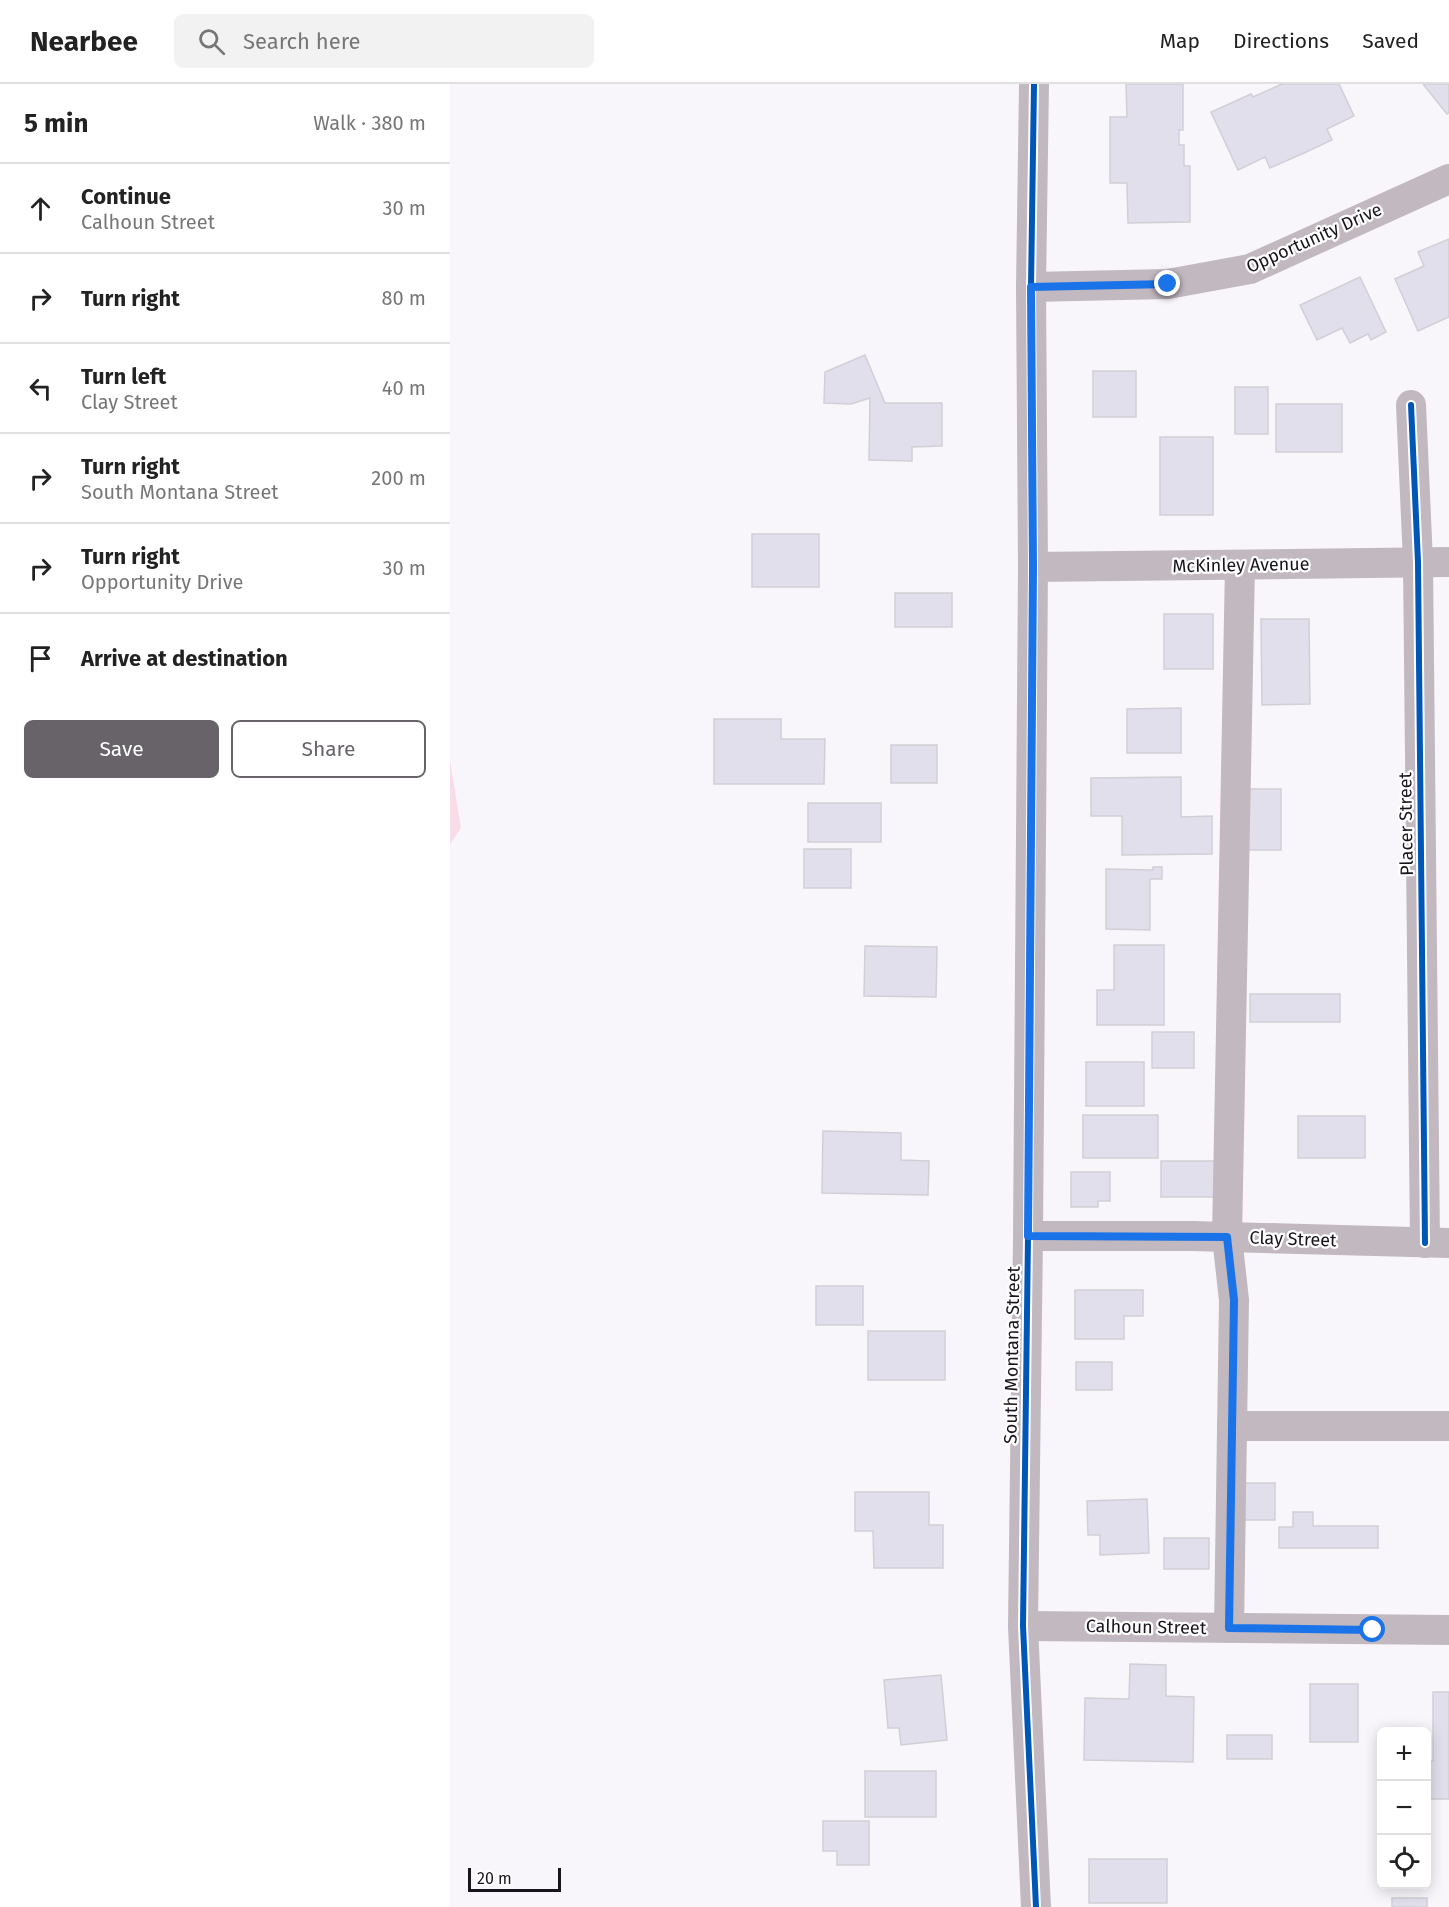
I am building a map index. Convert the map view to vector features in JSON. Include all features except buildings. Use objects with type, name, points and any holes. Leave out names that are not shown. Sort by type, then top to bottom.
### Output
[{"type":"street","name":"South Montana Street","points":[[1034,84],[1031,287],[1033,567],[1023,1626],[1036,1907]]},
{"type":"street","name":"Opportunity Drive","points":[[1031,287],[1168,284],[1250,269],[1449,179]]},
{"type":"street","name":"Placer Street","points":[[1411,405],[1418,562],[1437,1243]]},
{"type":"street","name":"McKinley Avenue","points":[[1033,567],[1449,562]]},
{"type":"street","points":[[1229,1628],[1234,1300],[1227,1237],[1240,564]]},
{"type":"street","name":"Clay Street","points":[[1028,1236],[1227,1237],[1437,1243]]},
{"type":"street","points":[[1232,1426],[1449,1426]]},
{"type":"street","name":"Calhoun Street","points":[[1023,1626],[1449,1630]]},
{"type":"shaded area","points":[[450,760],[461,828],[450,844]]},
{"type":"cycle path","points":[[1034,84],[1031,287],[1033,567],[1023,1626],[1036,1907]]},
{"type":"cycle path","points":[[1411,405],[1418,562],[1425,1243]]},
{"type":"route","points":[[1168,284],[1031,287],[1033,567],[1028,1236],[1227,1237],[1234,1300],[1229,1628],[1373,1630]]}]
